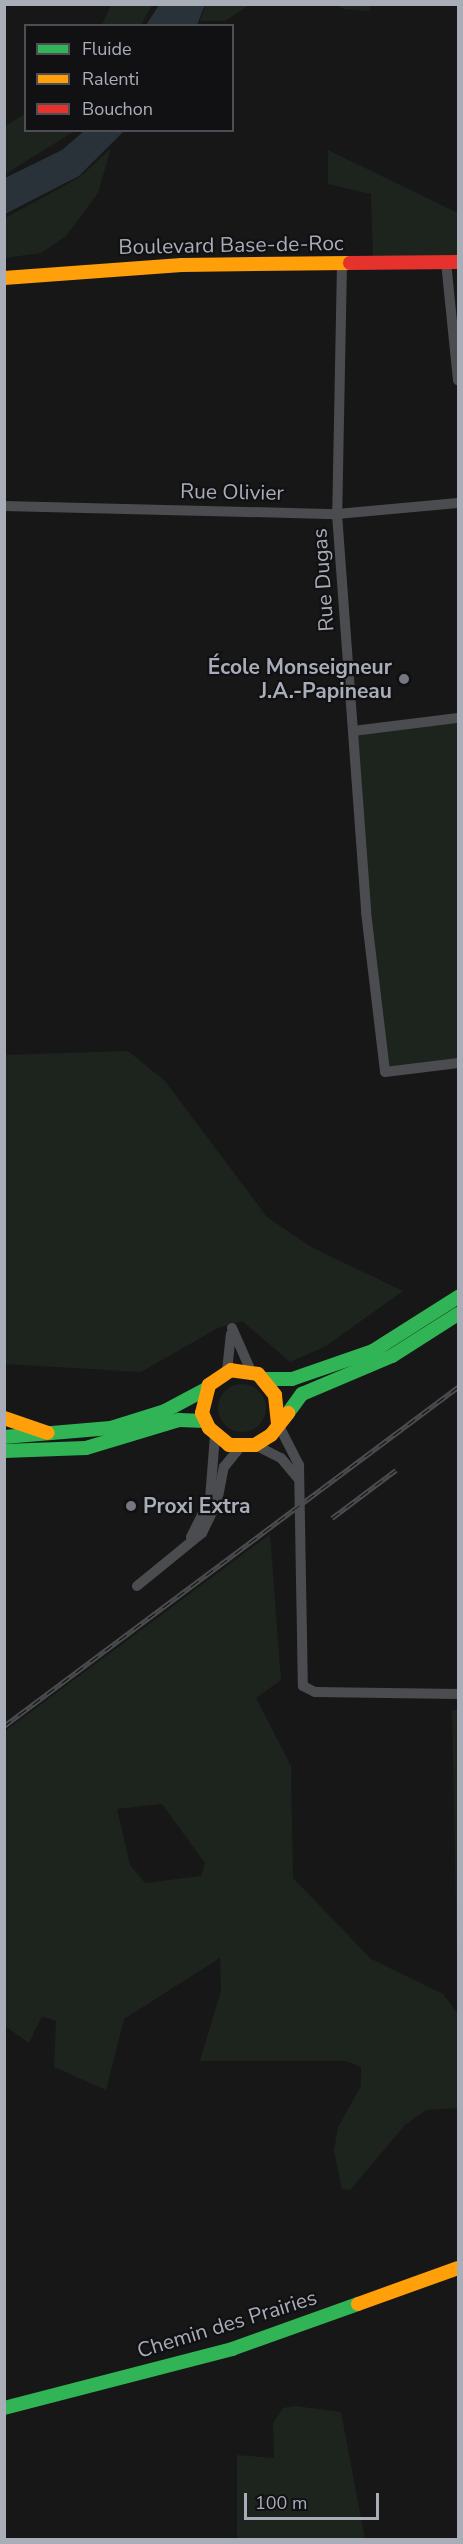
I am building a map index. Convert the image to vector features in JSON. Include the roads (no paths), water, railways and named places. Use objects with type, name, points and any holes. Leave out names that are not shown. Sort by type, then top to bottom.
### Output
[{"type":"main road","name":"Boulevard Base-de-Roc","points":[[4,278],[171,266],[452,262]]},
{"type":"main road","points":[[264,1379],[292,1379],[373,1351],[459,1297]]},
{"type":"main road","points":[[208,1388],[205,1422],[215,1435],[240,1447],[255,1445],[278,1424],[302,1394],[392,1356],[459,1314]]},
{"type":"main road","points":[[4,1437],[59,1436],[146,1419],[208,1388],[226,1371],[251,1371],[264,1379],[274,1395],[278,1424]]},
{"type":"main road","points":[[4,1418],[59,1436]]},
{"type":"main road","points":[[4,1460],[118,1441],[180,1420],[205,1422]]},
{"type":"main road","points":[[4,1451],[55,1451]]},
{"type":"main road","name":"Chemin des Prairies","points":[[4,2408],[232,2349],[459,2268]]},
{"type":"street","points":[[452,262],[459,380]]},
{"type":"street","name":"Rue Dugas","points":[[342,263],[338,514],[353,731],[385,1072],[459,1063]]},
{"type":"street","name":"Rue Olivier","points":[[4,506],[338,514],[459,503]]},
{"type":"street","points":[[353,731],[459,718]]},
{"type":"street","points":[[226,1371],[232,1328],[251,1371]]},
{"type":"street","points":[[278,1424],[298,1461],[303,1686],[315,1692],[459,1694]]},
{"type":"street","points":[[182,1550],[210,1499],[215,1435]]},
{"type":"street","points":[[255,1445],[284,1460],[299,1481]]},
{"type":"street","points":[[137,1586],[182,1550],[208,1522],[224,1467],[240,1447]]},
{"type":"railway","points":[[4,1726],[458,1387]]},
{"type":"railway","points":[[332,1518],[396,1470]]},
{"type":"place","name":"École Monseigneur J.A.-Papineau","points":[[404,679]]},
{"type":"place","name":"Proxi Extra","points":[[131,1506]]}]
